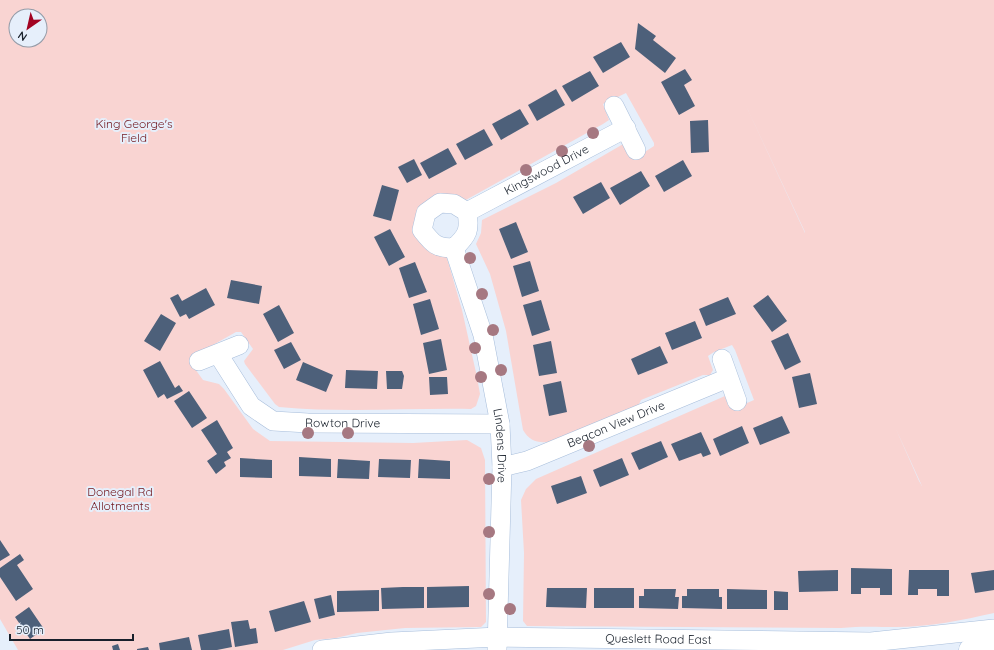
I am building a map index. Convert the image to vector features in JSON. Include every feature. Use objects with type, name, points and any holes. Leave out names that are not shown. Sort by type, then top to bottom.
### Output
[{"type":"highway","points":[[970,650],[994,646]]},
{"type":"street","points":[[614,106],[636,150]]},
{"type":"street","name":"Kingswood Drive","points":[[467,212],[626,128]]},
{"type":"street","points":[[440,203],[454,204],[467,212],[469,225],[466,237],[454,248],[444,248],[432,244],[422,230],[426,213],[440,203]]},
{"type":"street","name":"Lindens Drive","points":[[454,248],[483,336],[500,424],[502,467],[498,644]]},
{"type":"street","points":[[198,361],[239,345]]},
{"type":"street","name":"Rowton Drive","points":[[218,354],[251,406],[273,421],[308,423],[500,424]]},
{"type":"street","points":[[722,359],[737,401]]},
{"type":"street","name":"Beacon View Drive","points":[[502,467],[527,461],[728,378]]},
{"type":"street","name":"Queslett Road East","points":[[322,650],[392,642],[498,644],[871,642],[994,628]]},
{"type":"green space","points":[[0,0],[994,0],[994,613],[958,621],[921,626],[841,628],[527,626],[523,621],[524,553],[521,500],[526,489],[536,479],[725,396],[728,405],[733,409],[754,400],[732,345],[708,356],[713,370],[710,375],[703,375],[641,400],[638,406],[553,441],[540,442],[532,440],[523,430],[506,331],[490,274],[476,244],[481,233],[482,220],[556,183],[625,143],[637,157],[654,146],[654,143],[626,93],[603,104],[609,120],[603,124],[464,201],[449,195],[438,195],[433,197],[418,213],[447,258],[462,310],[477,377],[480,394],[476,406],[471,409],[351,410],[279,407],[275,404],[245,364],[244,361],[253,349],[241,332],[236,332],[204,350],[193,354],[190,362],[203,380],[219,384],[253,429],[270,441],[413,443],[467,440],[481,448],[485,460],[486,622],[481,627],[405,628],[357,633],[336,638],[315,640],[283,650],[18,650],[0,619]],"holes":[[[741,95],[805,232],[805,233]],[[895,427],[922,486],[919,481]]]},
{"type":"building","points":[[638,23],[656,36],[653,40],[676,58],[665,73],[635,49]]},
{"type":"building","points":[[621,42],[630,57],[603,73],[593,57]]},
{"type":"building","points":[[685,69],[692,80],[684,85],[695,106],[679,115],[661,82]]},
{"type":"building","points":[[590,71],[599,86],[572,102],[562,86]]},
{"type":"building","points":[[556,89],[565,105],[537,121],[528,105]]},
{"type":"building","points":[[520,109],[529,124],[501,140],[492,124]]},
{"type":"building","points":[[708,120],[709,152],[691,153],[690,121]]},
{"type":"building","points":[[484,129],[493,145],[465,160],[456,144]]},
{"type":"building","points":[[448,148],[457,164],[429,179],[420,163]]},
{"type":"building","points":[[414,159],[422,175],[407,183],[398,167]]},
{"type":"building","points":[[683,160],[692,176],[664,192],[655,176]]},
{"type":"building","points":[[641,171],[650,186],[620,205],[610,188]]},
{"type":"building","points":[[601,182],[610,198],[583,214],[573,197]]},
{"type":"building","points":[[382,185],[399,190],[391,221],[373,216]]},
{"type":"building","points":[[516,222],[528,252],[511,259],[499,229]]},
{"type":"building","points":[[390,229],[405,257],[389,266],[374,237]]},
{"type":"building","points":[[530,261],[539,291],[522,297],[513,266]]},
{"type":"building","points":[[415,262],[427,292],[409,298],[399,268]]},
{"type":"building","points":[[231,280],[262,286],[259,304],[227,298]]},
{"type":"building","points":[[206,288],[215,305],[189,319],[186,314],[180,317],[170,298],[178,294],[182,301]]},
{"type":"building","points":[[768,295],[787,321],[772,332],[753,306]]},
{"type":"building","points":[[728,297],[736,314],[706,326],[699,309]]},
{"type":"building","points":[[430,299],[439,329],[421,335],[413,304]]},
{"type":"building","points":[[541,300],[550,330],[532,336],[523,305]]},
{"type":"building","points":[[279,305],[294,333],[278,342],[263,314]]},
{"type":"building","points":[[161,314],[176,323],[160,351],[144,341]]},
{"type":"building","points":[[695,321],[702,338],[672,350],[665,333]]},
{"type":"building","points":[[788,333],[801,362],[785,370],[771,341]]},
{"type":"building","points":[[441,339],[447,370],[429,374],[423,343]]},
{"type":"building","points":[[551,341],[557,373],[539,376],[533,345]]},
{"type":"building","points":[[291,342],[301,360],[284,369],[274,350]]},
{"type":"building","points":[[660,346],[668,363],[638,375],[631,359]]},
{"type":"building","points":[[160,361],[175,388],[179,385],[183,391],[167,399],[164,394],[158,398],[143,370]]},
{"type":"building","points":[[303,362],[333,375],[326,392],[296,380]]},
{"type":"building","points":[[346,370],[378,371],[377,389],[345,388]]},
{"type":"building","points":[[386,371],[402,371],[404,376],[402,389],[387,389]]},
{"type":"building","points":[[810,373],[817,404],[799,408],[792,377]]},
{"type":"building","points":[[429,377],[447,377],[448,394],[430,395]]},
{"type":"building","points":[[561,381],[567,412],[549,416],[543,385]]},
{"type":"building","points":[[189,391],[207,418],[192,428],[174,401]]},
{"type":"building","points":[[782,416],[790,433],[760,445],[753,428]]},
{"type":"building","points":[[217,420],[233,448],[227,452],[231,458],[224,462],[226,466],[216,474],[207,461],[217,454],[201,430]]},
{"type":"building","points":[[742,426],[749,443],[720,456],[713,439]]},
{"type":"building","points":[[701,432],[711,454],[703,457],[701,453],[679,461],[671,444]]},
{"type":"building","points":[[661,441],[668,457],[639,470],[631,453]]},
{"type":"building","points":[[299,457],[331,459],[331,477],[299,476]]},
{"type":"building","points":[[240,458],[272,460],[272,478],[240,477]]},
{"type":"building","points":[[622,458],[629,475],[600,487],[593,470]]},
{"type":"building","points":[[338,459],[370,461],[369,479],[337,478]]},
{"type":"building","points":[[379,459],[411,460],[410,478],[378,477]]},
{"type":"building","points":[[419,459],[450,461],[450,479],[418,478]]},
{"type":"building","points":[[581,476],[587,493],[557,504],[551,486]]},
{"type":"building","points":[[0,540],[10,555],[0,561]]},
{"type":"building","points":[[20,554],[24,560],[17,565],[33,589],[16,601],[0,577],[0,568]]},
{"type":"building","points":[[851,568],[892,569],[892,595],[880,595],[880,588],[861,588],[861,594],[851,594]]},
{"type":"building","points":[[838,570],[838,591],[799,592],[798,571]]},
{"type":"building","points":[[909,570],[949,570],[949,596],[937,596],[937,589],[918,589],[918,595],[908,595]]},
{"type":"building","points":[[994,570],[994,590],[975,593],[971,573]]},
{"type":"building","points":[[469,586],[469,607],[427,608],[427,587]]},
{"type":"building","points":[[424,587],[424,608],[382,609],[381,588]]},
{"type":"building","points":[[547,588],[587,588],[586,608],[546,607]]},
{"type":"building","points":[[594,588],[634,588],[634,608],[594,608]]},
{"type":"building","points":[[644,589],[676,589],[675,597],[679,597],[678,609],[639,608],[639,596],[644,596]]},
{"type":"building","points":[[687,589],[719,589],[719,597],[722,597],[722,609],[682,608],[682,596],[687,596]]},
{"type":"building","points":[[727,589],[767,590],[767,609],[727,609]]},
{"type":"building","points":[[379,590],[379,611],[337,612],[337,591]]},
{"type":"building","points":[[774,591],[788,592],[788,610],[774,610]]},
{"type":"building","points":[[331,595],[335,615],[319,619],[314,599]]},
{"type":"building","points":[[304,601],[311,622],[275,632],[269,611]]},
{"type":"building","points":[[29,607],[44,629],[30,639],[15,617]]},
{"type":"building","points":[[248,620],[250,629],[256,628],[258,643],[235,647],[231,622]]},
{"type":"building","points":[[229,629],[232,647],[217,650],[201,650],[198,635]]},
{"type":"building","points":[[189,637],[192,650],[160,650],[159,643]]},
{"type":"building","points":[[118,644],[120,650],[113,650],[112,646]]},
{"type":"building","points":[[148,647],[149,650],[137,650],[137,649]]},
{"type":"park label","name":"King George's Field","points":[[134,131]]},
{"type":"park label","name":"Donegal Rd Allotments","points":[[120,499]]}]
